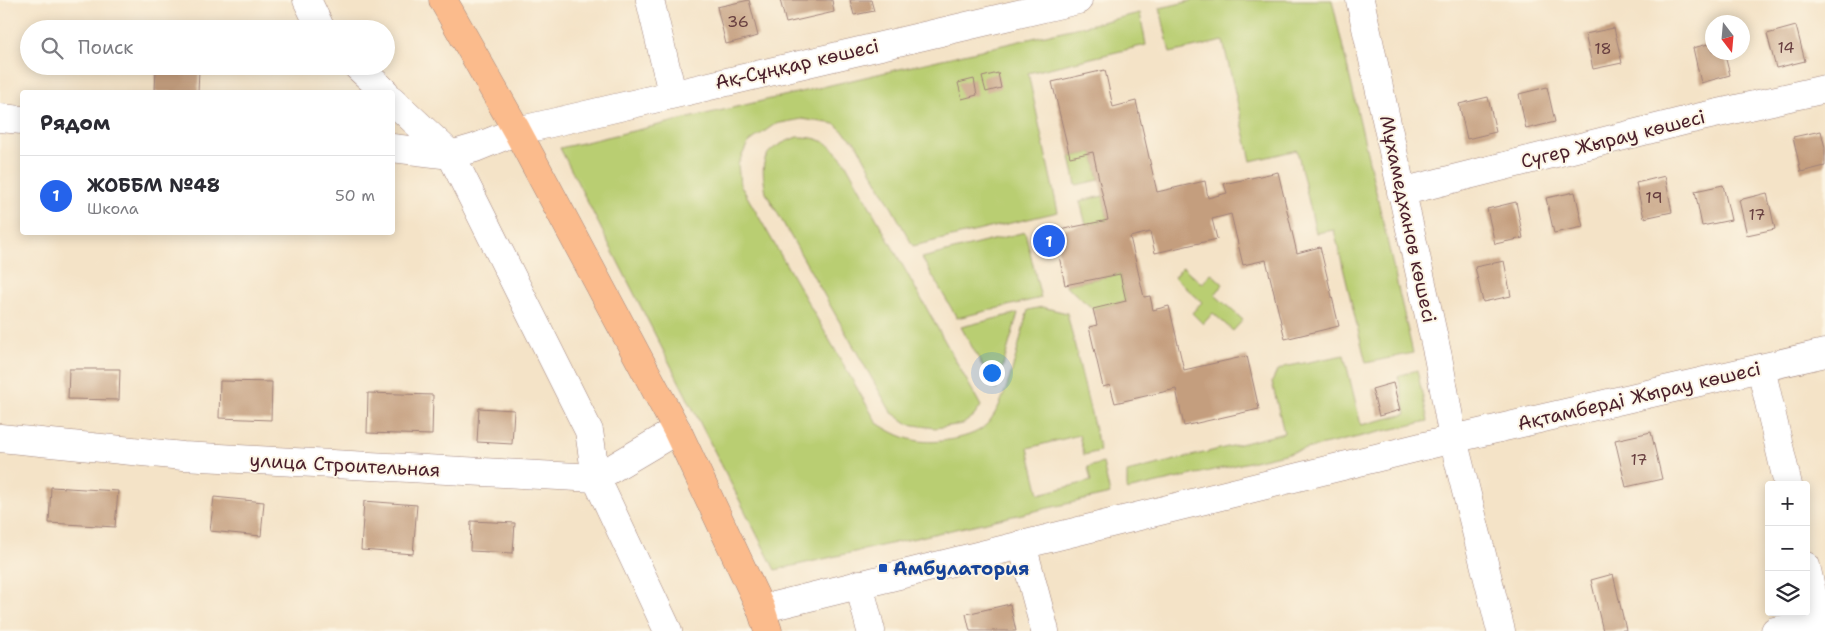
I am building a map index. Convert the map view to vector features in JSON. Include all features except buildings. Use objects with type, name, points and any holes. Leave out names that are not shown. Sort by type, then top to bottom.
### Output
[{"type":"main road","points":[[443,0],[517,131],[677,430],[764,620]]},
{"type":"street","points":[[308,0],[317,20]]},
{"type":"street","points":[[650,0],[672,93]]},
{"type":"street","name":"Ақ-Сұңқар көшесі","points":[[451,155],[475,148],[517,131],[672,93],[1078,0]]},
{"type":"street","name":"Мұхамедханов көшесі","points":[[1360,0],[1438,357],[1454,439],[1501,631]]},
{"type":"street","points":[[367,75],[383,90]]},
{"type":"street","name":"Сүгер Жырау көшесі","points":[[1401,192],[1692,118],[1825,89]]},
{"type":"street","points":[[395,103],[451,155],[589,431],[596,478],[668,631]]},
{"type":"street","points":[[0,118],[20,120]]},
{"type":"street","points":[[395,148],[451,155]]},
{"type":"street","name":"Ақтамберді Жырау көшесі","points":[[764,620],[859,584],[1454,439],[1825,354]]},
{"type":"street","points":[[1761,368],[1787,481]]},
{"type":"street","points":[[596,478],[677,430]]},
{"type":"street","name":"улица Строительная","points":[[0,438],[184,456],[596,478]]},
{"type":"street","points":[[1022,544],[1044,631]]},
{"type":"street","points":[[1775,631],[1822,624],[1807,571]]},
{"type":"street","points":[[859,584],[870,631]]},
{"type":"green space","points":[[1195,0],[1332,0],[1413,353],[1366,363],[1334,230],[1316,233],[1297,150],[1251,161],[1223,41],[1170,53],[1160,8]]},
{"type":"green space","points":[[1140,13],[1146,45],[1028,73],[1058,212],[913,246],[856,143],[835,124],[802,119],[775,124],[748,143],[738,164],[740,184],[877,423],[903,437],[928,442],[958,438],[979,430],[995,414],[1001,401],[1012,370],[1028,310],[1042,307],[1067,313],[1100,451],[1084,455],[1079,435],[1028,448],[1039,494],[1091,481],[1088,467],[1103,463],[1110,494],[775,570],[560,148]]},
{"type":"green space","points":[[797,137],[813,138],[825,142],[845,162],[981,406],[974,416],[963,424],[935,428],[908,424],[891,412],[766,193],[763,170],[766,156],[777,146]]},
{"type":"green space","points":[[1093,152],[1099,180],[1076,185],[1070,157]]},
{"type":"green space","points":[[1103,196],[1108,220],[1086,225],[1080,201]]},
{"type":"green space","points":[[1025,232],[1041,298],[957,318],[922,258]]},
{"type":"green space","points":[[1183,267],[1202,284],[1211,273],[1223,284],[1215,295],[1243,320],[1233,331],[1213,313],[1203,324],[1192,313],[1202,302],[1174,277]]},
{"type":"green space","points":[[1120,274],[1126,301],[1093,309],[1065,285]]},
{"type":"green space","points":[[1018,313],[996,390],[961,327]]},
{"type":"green space","points":[[1344,355],[1361,425],[1406,414],[1398,376],[1417,370],[1428,421],[1127,490],[1127,472],[1284,433],[1272,382],[1277,371],[1284,367]]},
{"type":"place","name":"ЖОББМ №48","points":[[1049,241]]},
{"type":"place","name":"Амбулатория","points":[[883,568]]}]
